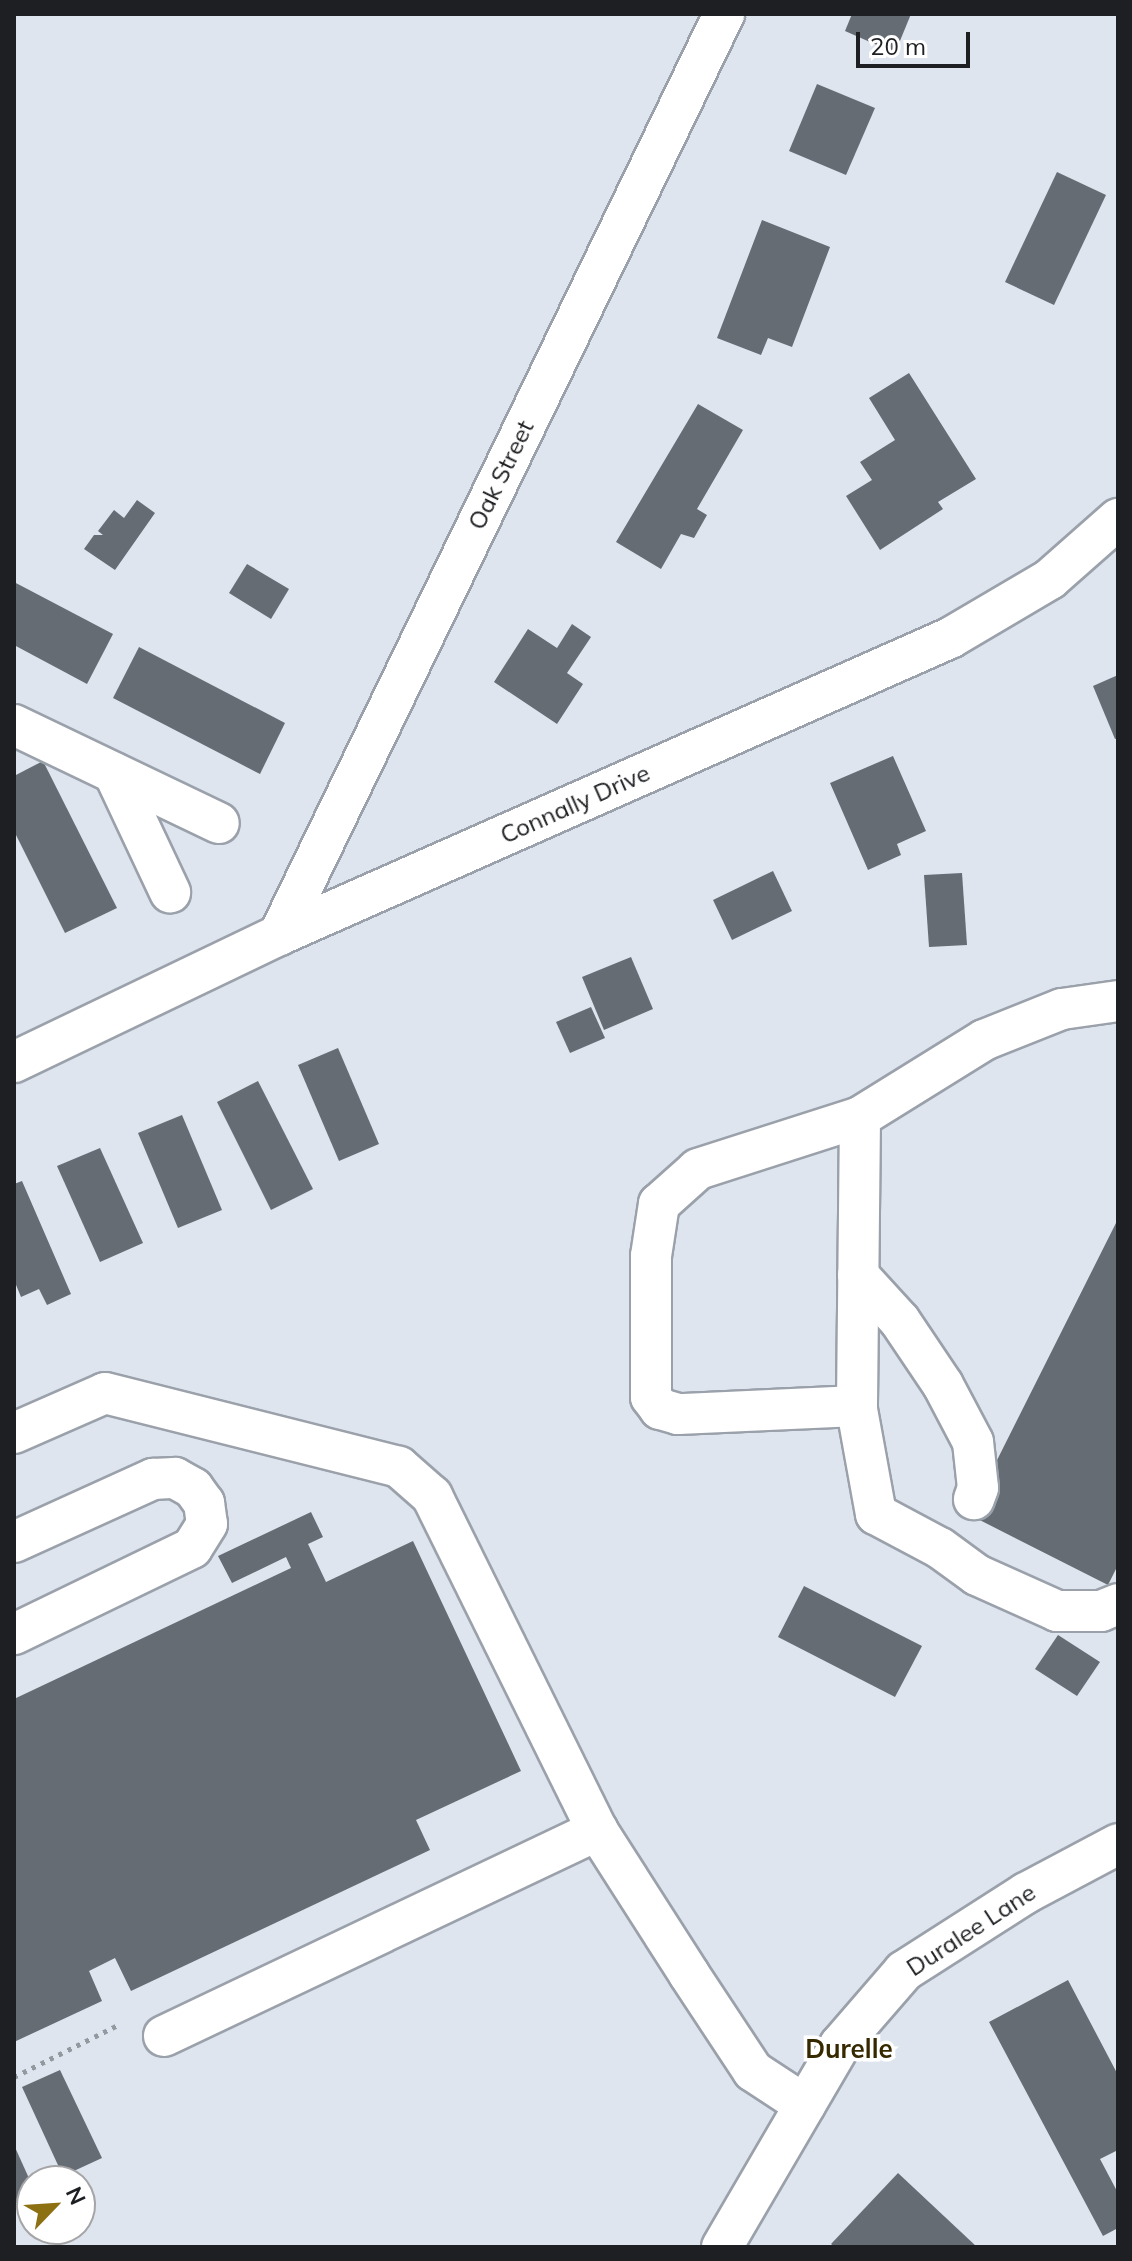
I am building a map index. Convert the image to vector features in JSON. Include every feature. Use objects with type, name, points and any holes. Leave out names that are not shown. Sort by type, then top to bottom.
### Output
[{"type":"street","name":"Oak Street","points":[[279,935],[724,14]]},
{"type":"street","name":"Connally Drive","points":[[14,1062],[279,935],[950,638],[1050,579],[1118,519]]},
{"type":"street","points":[[14,725],[219,823]]},
{"type":"street","points":[[114,773],[170,892]]},
{"type":"street","points":[[856,1404],[678,1414],[660,1409],[651,1397],[651,1256],[659,1204],[698,1169],[860,1117],[984,1040],[1062,1009],[1118,1001]]},
{"type":"street","points":[[860,1117],[856,1404],[876,1514],[940,1548],[977,1575],[1057,1611],[1101,1611],[1118,1604]]},
{"type":"street","points":[[858,1275],[900,1321],[943,1385],[973,1442],[978,1488],[970,1507],[940,1548]]},
{"type":"street","points":[[14,1433],[105,1393],[399,1467],[432,1496],[597,1830],[753,2071],[805,2105]]},
{"type":"street","points":[[14,1542],[153,1479],[175,1478],[193,1488],[204,1503],[207,1524],[192,1548],[14,1634]]},
{"type":"street","points":[[164,2036],[597,1830]]},
{"type":"street","name":"Duralee Lane","points":[[722,2247],[840,2045],[904,1971],[1026,1893],[1118,1844]]},
{"type":"path","points":[[14,2077],[120,2024]]},
{"type":"building","points":[[852,14],[911,14],[895,53],[845,31]]},
{"type":"building","points":[[817,84],[875,108],[846,175],[789,151]]},
{"type":"building","points":[[1057,172],[1106,195],[1054,305],[1005,282]]},
{"type":"building","points":[[762,220],[830,247],[792,347],[768,338],[761,355],[717,338]]},
{"type":"building","points":[[909,373],[976,479],[938,502],[943,509],[880,550],[846,496],[872,480],[860,462],[895,440],[869,398]]},
{"type":"building","points":[[698,404],[743,430],[697,509],[707,515],[694,538],[681,534],[661,569],[616,542]]},
{"type":"building","points":[[137,500],[155,513],[115,570],[84,549],[94,535],[103,535],[98,531],[114,510],[124,518]]},
{"type":"building","points":[[247,564],[289,589],[271,619],[229,593]]},
{"type":"building","points":[[14,582],[113,634],[87,684],[14,645]]},
{"type":"building","points":[[572,624],[591,637],[567,673],[583,684],[557,724],[494,682],[528,629],[557,648]]},
{"type":"building","points":[[139,647],[285,723],[260,774],[113,698]]},
{"type":"building","points":[[1118,675],[1118,738],[1115,739],[1093,686]]},
{"type":"building","points":[[893,756],[926,831],[897,844],[901,855],[868,870],[830,783]]},
{"type":"building","points":[[43,761],[117,908],[65,933],[14,831],[14,776]]},
{"type":"building","points":[[773,871],[792,911],[732,940],[713,900]]},
{"type":"building","points":[[962,873],[967,945],[929,947],[924,875]]},
{"type":"building","points":[[631,957],[653,1009],[604,1030],[582,977]]},
{"type":"building","points":[[591,1007],[605,1038],[570,1053],[556,1022]]},
{"type":"building","points":[[338,1048],[379,1144],[339,1161],[298,1065]]},
{"type":"building","points":[[258,1081],[313,1189],[271,1210],[217,1102]]},
{"type":"building","points":[[182,1115],[222,1210],[178,1228],[138,1133]]},
{"type":"building","points":[[100,1148],[143,1243],[100,1262],[57,1166]]},
{"type":"building","points":[[22,1181],[71,1294],[47,1305],[39,1289],[21,1297],[14,1280],[14,1184]]},
{"type":"building","points":[[1118,1219],[1118,1565],[1108,1585],[954,1507],[960,1494],[976,1502]]},
{"type":"building","points":[[311,1512],[323,1537],[308,1544],[326,1582],[413,1541],[521,1771],[416,1820],[430,1850],[131,1991],[115,1958],[89,1971],[102,2001],[14,2042],[14,1699],[291,1568],[286,1557],[232,1583],[218,1556]]},
{"type":"building","points":[[804,1586],[922,1646],[895,1697],[778,1637]]},
{"type":"building","points":[[1058,1635],[1100,1662],[1077,1696],[1035,1669]]},
{"type":"building","points":[[1068,1980],[1118,2075],[1118,2150],[1100,2159],[1118,2193],[1118,2228],[1103,2236],[989,2022]]},
{"type":"building","points":[[60,2070],[102,2158],[87,2165],[58,2165],[22,2087]]},
{"type":"building","points":[[14,2145],[23,2165],[16,2165],[14,2204]]},
{"type":"building","points":[[898,2173],[977,2247],[835,2247],[831,2244]]},
{"type":"district","name":"Durelle","points":[[849,2049]]}]
